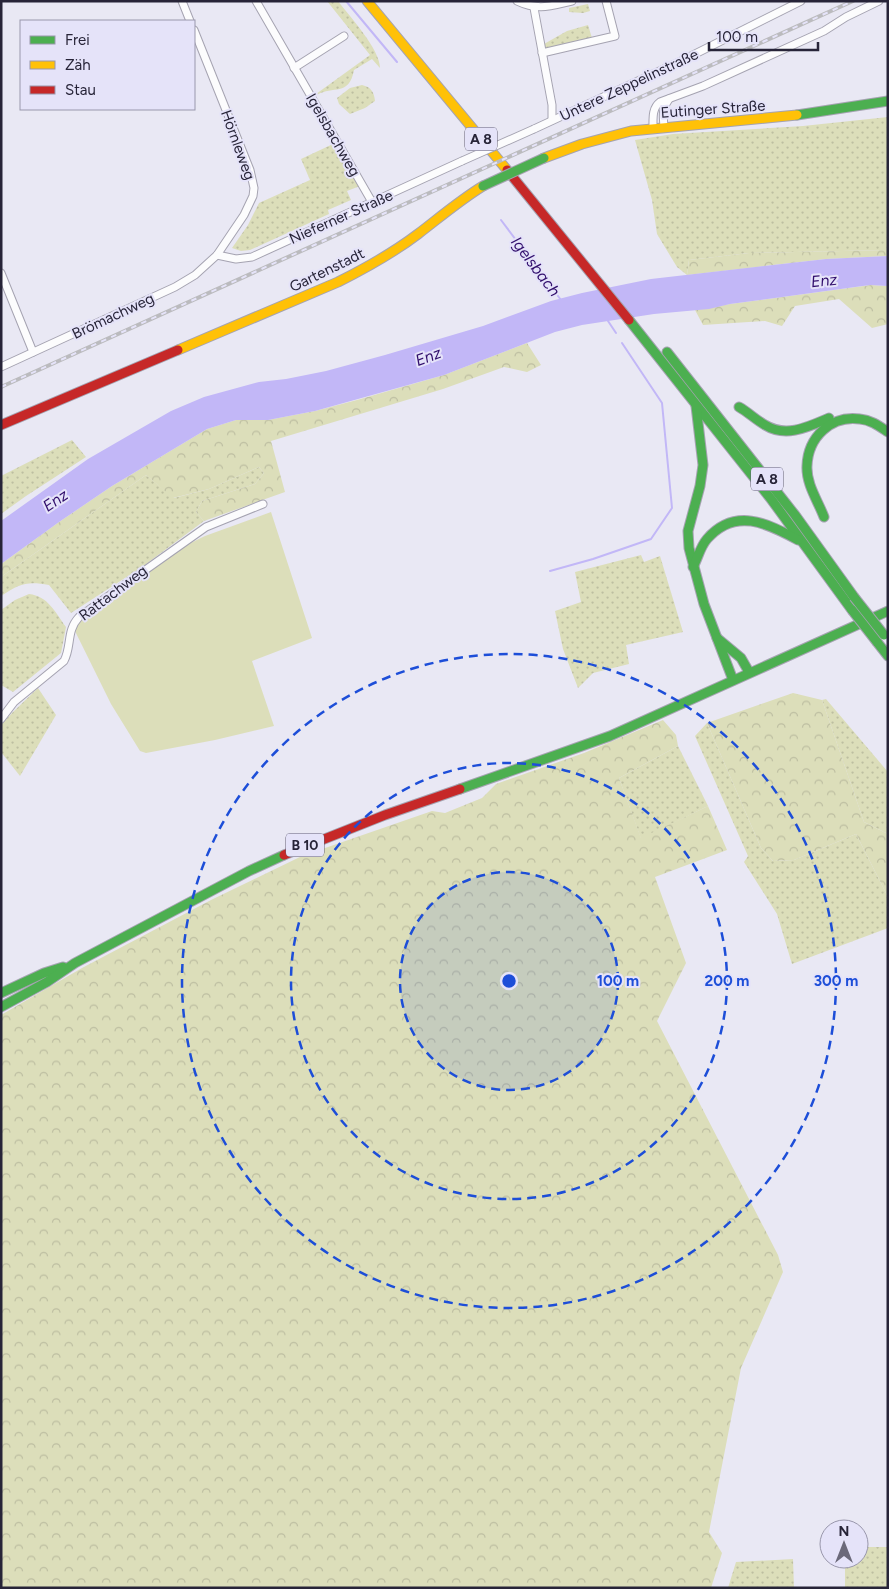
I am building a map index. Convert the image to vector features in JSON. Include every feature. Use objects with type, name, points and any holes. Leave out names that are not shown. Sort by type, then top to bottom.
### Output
[{"type":"main road","name":"A 8","points":[[367,1],[597,273]]},
{"type":"main road","name":"A 8","points":[[378,1],[449,85],[597,273],[795,515],[883,639],[888,656]]},
{"type":"main road","name":"Eutinger Straße","points":[[544,158],[608,136],[664,126],[803,115],[888,101]]},
{"type":"main road","name":"Gartenstadt","points":[[1,426],[312,294],[368,267],[408,241],[458,202],[483,186],[544,158]]},
{"type":"main road","name":"A 8","points":[[673,367],[696,406],[745,466],[852,610],[883,639]]},
{"type":"main road","points":[[696,406],[703,465],[700,486],[688,531],[689,548],[693,567],[715,636],[733,680]]},
{"type":"main road","points":[[738,407],[766,425],[783,431],[800,430],[837,414],[850,412],[869,414],[888,424]]},
{"type":"main road","points":[[824,517],[808,477],[808,455],[815,437],[833,422],[849,418],[875,423],[888,432]]},
{"type":"main road","points":[[693,567],[706,540],[731,521],[760,522],[774,527],[802,543]]},
{"type":"main road","name":"B 10","points":[[1,1008],[47,982],[75,962],[249,871],[301,846],[589,744],[888,611]]},
{"type":"main road","points":[[715,636],[741,658],[759,668]]},
{"type":"main road","points":[[741,658],[749,672]]},
{"type":"main road","name":"B 10","points":[[1,993],[44,973],[75,962]]},
{"type":"street","points":[[182,1],[190,20]]},
{"type":"street","name":"Igelsbachweg","points":[[256,1],[372,202]]},
{"type":"street","points":[[516,1],[534,8],[572,1]]},
{"type":"street","points":[[542,53],[615,36],[606,1]]},
{"type":"street","name":"Untere Zeppelinstraße","points":[[462,161],[680,61],[800,1]]},
{"type":"street","points":[[653,128],[655,106],[669,98],[703,86],[824,31],[846,17],[879,1]]},
{"type":"street","points":[[534,8],[552,105],[552,120]]},
{"type":"street","name":"Hörnleweg","points":[[195,32],[250,170],[254,188],[254,196],[244,215],[217,255]]},
{"type":"street","points":[[294,68],[344,36]]},
{"type":"street","points":[[664,126],[663,112],[669,98]]},
{"type":"street","name":"Nieferner Straße","points":[[217,255],[236,260],[252,257],[462,161]]},
{"type":"street","name":"Brömachweg","points":[[1,367],[175,287],[195,275],[217,255]]},
{"type":"street","points":[[1,273],[33,352]]},
{"type":"street","name":"Rattachweg","points":[[1,719],[14,702],[64,661],[68,654],[71,628],[79,617],[206,527],[263,504]]},
{"type":"green space","points":[[327,1],[338,1],[357,24],[375,52],[380,68],[372,59],[354,70],[352,78],[344,87],[317,95],[370,55]]},
{"type":"green space","points":[[588,4],[590,11],[583,13],[569,12],[569,8]]},
{"type":"green space","points":[[588,25],[592,38],[545,50],[544,44],[567,31]]},
{"type":"green space","points":[[362,85],[372,90],[375,101],[365,108],[350,114],[339,104],[337,98],[350,88]]},
{"type":"green space","points":[[888,117],[888,250],[749,253],[689,260],[687,275],[677,267],[657,234],[652,200],[635,140],[673,134],[803,126]]},
{"type":"green space","points":[[333,144],[337,147],[360,186],[347,191],[351,200],[328,210],[329,214],[250,250],[241,251],[232,248],[248,225],[259,203],[310,180],[301,159]]},
{"type":"green space","points":[[888,250],[888,256],[826,259],[687,275],[689,260],[749,253]]},
{"type":"green space","points":[[871,285],[888,286],[888,324],[872,328],[839,299],[795,306],[782,326],[765,321],[703,325],[695,310],[730,304]]},
{"type":"green space","points":[[527,343],[541,365],[527,372],[504,367],[443,389],[271,441],[285,492],[204,521],[196,512],[202,501],[255,484],[264,473],[259,467],[209,489],[173,498],[146,475],[1,577],[1,564],[59,522],[112,486],[207,429],[236,420],[268,420],[315,411],[357,400],[444,375]]},
{"type":"green space","points":[[72,440],[86,457],[1,514],[1,476]]},
{"type":"green space","points":[[259,467],[264,473],[255,484],[202,501],[196,512],[204,521],[142,567],[71,613],[49,585],[24,584],[1,596],[1,577],[146,475],[174,498],[209,489]]},
{"type":"green space","points":[[271,512],[312,638],[252,661],[274,726],[215,740],[146,753],[140,751],[111,704],[72,625],[168,554],[205,536]]},
{"type":"green space","points":[[641,555],[644,562],[660,556],[683,632],[626,645],[629,664],[593,673],[578,688],[563,649],[555,611],[581,602],[575,572]]},
{"type":"green space","points":[[29,594],[36,595],[46,601],[66,627],[61,653],[13,692],[1,685],[1,610],[15,600]]},
{"type":"green space","points":[[38,688],[56,715],[20,776],[1,752],[1,725]]},
{"type":"green space","points":[[793,693],[822,700],[864,822],[888,834],[888,897],[856,834],[794,860],[773,861],[761,848],[707,723]]},
{"type":"green space","points":[[826,699],[888,772],[888,834],[864,822],[822,700]]},
{"type":"green space","points":[[663,720],[676,735],[678,746],[619,778],[641,838],[708,806],[727,850],[655,877],[686,963],[657,1021],[778,1255],[783,1272],[741,1368],[709,1532],[722,1553],[711,1588],[1,1588],[1,1015],[82,968],[211,900],[302,856],[432,811],[445,813],[482,798],[496,784],[584,753]]},
{"type":"green space","points":[[707,723],[761,848],[773,861],[794,860],[856,834],[888,897],[888,928],[792,964],[777,914],[744,862],[748,856],[695,736]]},
{"type":"green space","points":[[678,746],[708,806],[641,839],[619,778]]},
{"type":"green space","points":[[869,1547],[888,1547],[888,1588],[845,1588],[845,1569],[869,1569]]},
{"type":"green space","points":[[793,1559],[794,1588],[728,1588],[736,1562]]},
{"type":"water","name":"Enz","points":[[888,256],[888,286],[870,285],[730,304],[709,309],[654,314],[582,325],[555,332],[444,375],[315,411],[268,420],[236,420],[207,429],[112,486],[1,564],[1,521],[88,459],[171,411],[204,397],[259,382],[326,371],[385,355],[483,326],[551,301],[582,293],[651,279],[826,259]]},
{"type":"waterway","name":"Igelsbach","points":[[346,1],[397,62]]},
{"type":"waterway","name":"Igelsbach","points":[[501,220],[561,300]]},
{"type":"waterway","points":[[608,321],[616,333]]},
{"type":"waterway","points":[[550,571],[593,559],[651,539],[672,508],[662,403],[622,343]]},
{"type":"railway","points":[[1,387],[853,1]]},
{"type":"traffic: fast","points":[[797,115],[888,101]]},
{"type":"traffic: fast","points":[[483,186],[544,158]]},
{"type":"traffic: fast","points":[[629,320],[771,499],[852,610]]},
{"type":"traffic: fast","points":[[667,352],[795,515],[854,597]]},
{"type":"traffic: fast","points":[[696,406],[703,465],[700,486],[688,531],[689,548],[704,604],[733,680]]},
{"type":"traffic: fast","points":[[739,407],[765,425],[781,431],[797,430],[829,418]]},
{"type":"traffic: fast","points":[[824,517],[810,486],[807,473],[808,455],[817,437],[831,424],[849,419],[868,421],[888,432]]},
{"type":"traffic: fast","points":[[693,567],[707,539],[718,529],[729,523],[751,521],[775,528],[798,540]]},
{"type":"traffic: fast","points":[[854,597],[884,635]]},
{"type":"traffic: fast","points":[[852,610],[877,642]]},
{"type":"traffic: fast","points":[[460,789],[610,736],[888,611]]},
{"type":"traffic: fast","points":[[717,638],[741,658],[749,672]]},
{"type":"traffic: fast","points":[[877,642],[888,656]]},
{"type":"traffic: fast","points":[[1,1007],[47,982],[75,963],[249,871],[284,855]]},
{"type":"traffic: fast","points":[[1,993],[44,973],[63,967]]},
{"type":"traffic: slow","points":[[367,1],[507,170]]},
{"type":"traffic: slow","points":[[544,158],[582,144],[631,131],[797,115]]},
{"type":"traffic: slow","points":[[178,350],[338,282],[359,271],[409,241],[483,186]]},
{"type":"traffic: jam","points":[[507,170],[629,320]]},
{"type":"traffic: jam","points":[[1,425],[178,350]]},
{"type":"traffic: jam","points":[[284,855],[385,815],[460,789]]}]
